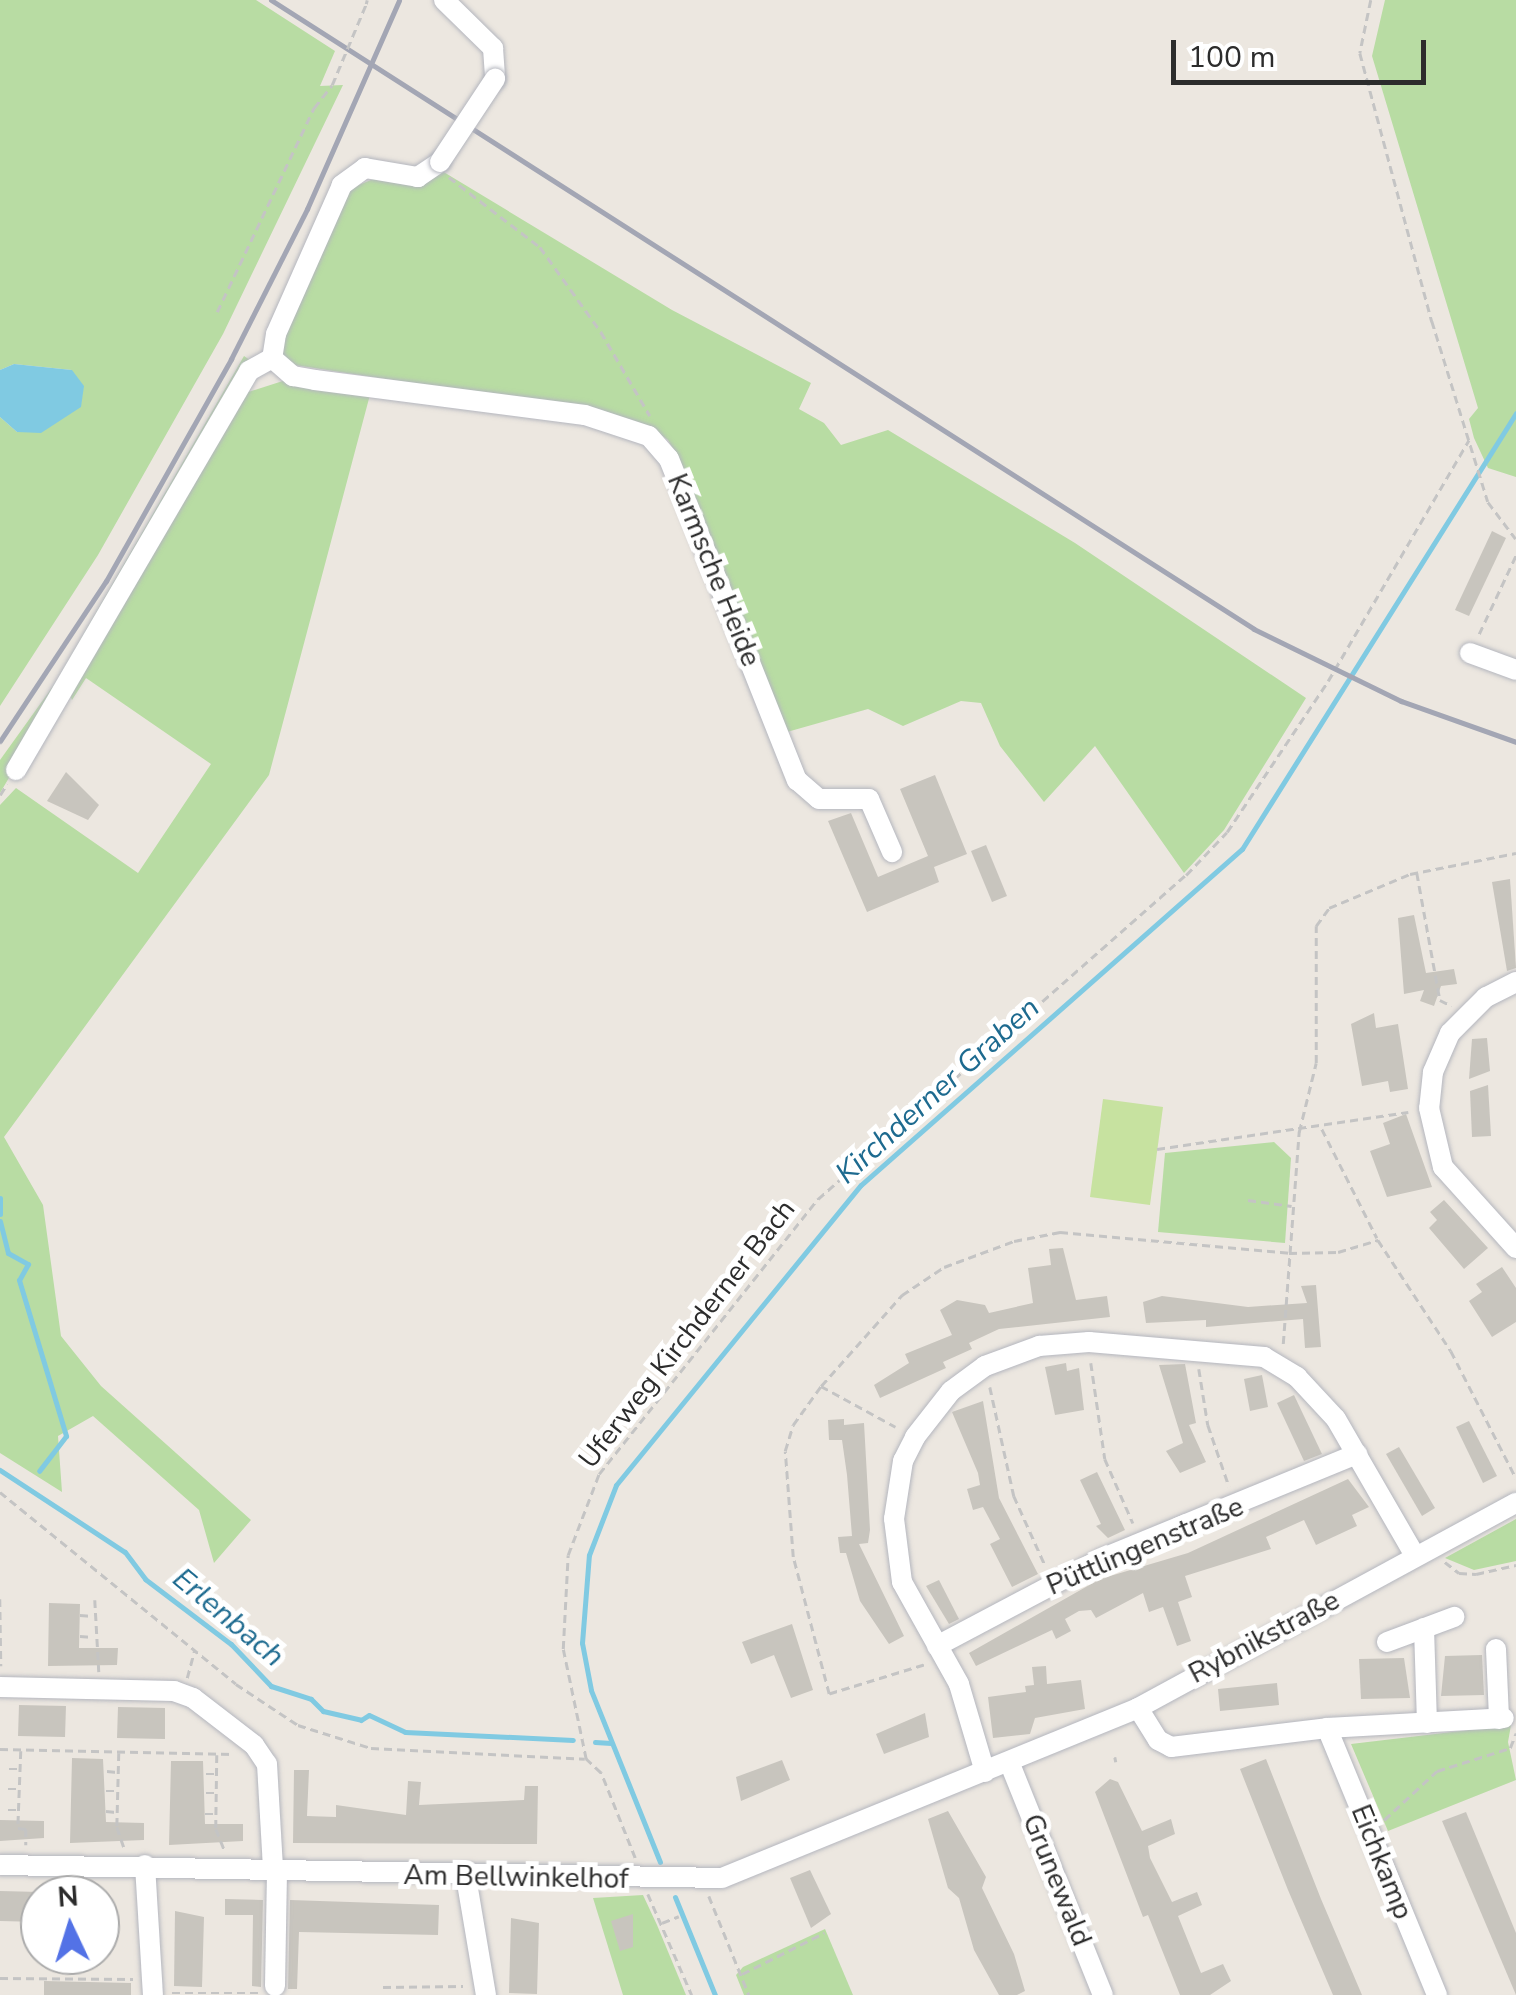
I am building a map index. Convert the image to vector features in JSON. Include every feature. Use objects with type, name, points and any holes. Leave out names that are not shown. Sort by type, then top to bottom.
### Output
[{"type":"street","points":[[16,770],[249,372],[272,358],[276,334],[342,185],[365,168],[418,177],[438,165],[495,79],[493,48],[444,0]]},
{"type":"street","name":"Karmsche Heide","points":[[272,358],[294,376],[612,421],[660,445],[797,780],[820,799],[869,800],[892,852]]},
{"type":"street","points":[[1470,653],[1516,670]]},
{"type":"street","points":[[1516,982],[1466,1013],[1442,1048],[1429,1108],[1444,1167],[1463,1197],[1516,1248]]},
{"type":"street","points":[[985,1772],[958,1684],[912,1606],[896,1557],[896,1492],[915,1437],[951,1391],[986,1366],[1039,1346],[1089,1342],[1239,1350],[1282,1366],[1315,1392],[1422,1552]]},
{"type":"street","name":"Püttlingenstraße","points":[[937,1646],[1054,1582],[1357,1454]]},
{"type":"street","name":"Rybnikstraße","points":[[1010,1764],[1138,1708],[1516,1503]]},
{"type":"street","points":[[1387,1642],[1454,1617]]},
{"type":"street","points":[[1424,1628],[1427,1722]]},
{"type":"street","points":[[1138,1708],[1158,1740],[1170,1747],[1327,1728],[1427,1722],[1506,1724],[1496,1649]]},
{"type":"street","points":[[0,1688],[183,1694],[262,1754],[269,1775],[275,1869],[270,1990]]},
{"type":"street","name":"Eichkamp","points":[[1327,1728],[1437,1995]]},
{"type":"street","name":"Am Bellwinkelhof","points":[[0,1864],[703,1880],[1010,1764]]},
{"type":"street","name":"Grunewald","points":[[1010,1764],[1103,1995]]},
{"type":"street","points":[[134,1865],[151,1989]]},
{"type":"street","points":[[466,1877],[480,1990]]},
{"type":"path","points":[[1371,0],[1360,53],[1488,502],[1516,540]]},
{"type":"path","points":[[217,312],[314,108],[332,84],[366,2]]},
{"type":"path","points":[[438,165],[540,247],[600,332],[660,445]]},
{"type":"path","name":"Uferweg Kirchderner Bach","points":[[692,1995],[601,1773],[586,1759],[561,1618],[568,1556],[599,1474],[818,1200],[1186,875],[1226,832],[1328,681],[1469,440]]},
{"type":"path","points":[[1470,653],[1516,556]]},
{"type":"path","points":[[1282,1366],[1299,1132],[1316,1062],[1316,926],[1330,908],[1417,872],[1516,853],[1516,860]]},
{"type":"path","points":[[1417,872],[1440,1000],[1466,1013]]},
{"type":"path","points":[[1157,1149],[1299,1132],[1429,1108]]},
{"type":"path","points":[[1322,1128],[1378,1240],[1451,1351],[1516,1478]]},
{"type":"path","points":[[1248,1200],[1293,1206]]},
{"type":"path","points":[[1289,1252],[1338,1252],[1378,1240]]},
{"type":"path","points":[[1089,1342],[1105,1459],[1142,1542]]},
{"type":"path","points":[[1196,1348],[1217,1463],[1239,1507]]},
{"type":"path","points":[[986,1366],[1014,1496],[1054,1582]]},
{"type":"path","points":[[821,1386],[915,1437]]},
{"type":"path","points":[[0,1492],[268,1708],[330,1738],[403,1751],[586,1759]]},
{"type":"path","points":[[1422,1552],[1459,1573],[1516,1566]]},
{"type":"path","points":[[0,1599],[0,1688]]},
{"type":"path","points":[[95,1600],[100,1690]]},
{"type":"path","points":[[80,1616],[95,1616]]},
{"type":"path","points":[[80,1636],[95,1637]]},
{"type":"path","points":[[183,1694],[194,1650]]},
{"type":"path","points":[[1378,1823],[1404,1808],[1436,1771],[1510,1748],[1506,1724]]},
{"type":"path","points":[[93,1744],[93,1751]]},
{"type":"path","points":[[0,1750],[234,1754]]},
{"type":"path","points":[[21,1750],[19,1810],[26,1865]]},
{"type":"path","points":[[119,1752],[118,1812],[134,1865]]},
{"type":"path","points":[[217,1754],[216,1814],[224,1868]]},
{"type":"path","points":[[9,1769],[20,1769]]},
{"type":"path","points":[[107,1771],[118,1772]]},
{"type":"path","points":[[206,1774],[217,1774]]},
{"type":"path","points":[[8,1789],[20,1789]]},
{"type":"path","points":[[106,1791],[118,1791]]},
{"type":"path","points":[[206,1793],[216,1794]]},
{"type":"path","points":[[216,1802],[228,1801]]},
{"type":"path","points":[[8,1810],[19,1810]]},
{"type":"path","points":[[106,1811],[118,1812]]},
{"type":"path","points":[[205,1814],[216,1814]]},
{"type":"path","points":[[703,1880],[749,1995]]},
{"type":"path","points":[[660,1924],[679,1916]]},
{"type":"path","points":[[741,1974],[824,1933]]},
{"type":"path","points":[[0,1978],[151,1989],[270,1990]]},
{"type":"path","points":[[383,1988],[480,1990]]},
{"type":"green space","points":[[0,0],[256,0],[335,51],[320,86],[343,85],[223,334],[98,555],[0,706],[0,417],[17,432],[72,370],[14,364],[0,370]]},
{"type":"green space","points":[[1385,0],[1516,0],[1516,477],[1488,468],[1474,438],[1469,419],[1478,408],[1372,56]]},
{"type":"green space","points":[[442,171],[672,310],[811,383],[799,409],[824,423],[841,445],[888,430],[1075,543],[1306,698],[1224,830],[1184,873],[1095,746],[1044,802],[1000,746],[981,703],[961,701],[903,726],[868,709],[787,732],[683,467],[668,440],[649,426],[608,413],[288,364],[279,350],[347,190],[378,177],[424,184]]},
{"type":"green space","points":[[244,356],[254,363],[0,793],[0,760],[56,682]]},
{"type":"green space","points":[[289,379],[371,391],[269,775],[4,1137],[43,1205],[61,1336],[101,1386],[251,1520],[214,1563],[199,1510],[93,1416],[58,1436],[62,1492],[0,1453],[0,805],[16,788],[138,873],[211,764],[86,678],[72,700],[68,690],[242,394]]},
{"type":"green space","points":[[1103,1099],[1163,1107],[1150,1205],[1090,1197]]},
{"type":"green space","points":[[1274,1142],[1291,1158],[1285,1243],[1158,1232],[1165,1153]]},
{"type":"green space","points":[[1516,1519],[1516,1561],[1474,1570],[1445,1558]]},
{"type":"green space","points":[[1511,1725],[1508,1742],[1516,1780],[1388,1831],[1351,1744]]},
{"type":"green space","points":[[643,1895],[686,1995],[623,1995],[593,1898]]},
{"type":"green space","points":[[825,1929],[853,1995],[744,1995],[736,1975],[743,1967]]},
{"type":"water","points":[[14,364],[72,370],[84,386],[81,407],[41,433],[17,432],[0,417],[0,370]]},
{"type":"building","points":[[1492,531],[1506,538],[1469,616],[1455,610]]},
{"type":"building","points":[[66,772],[99,805],[88,820],[47,801]]},
{"type":"building","points":[[935,775],[967,854],[934,867],[939,882],[867,912],[828,821],[851,813],[878,877],[928,856],[900,789]]},
{"type":"building","points":[[986,845],[1007,896],[992,902],[971,851]]},
{"type":"building","points":[[1510,879],[1516,968],[1507,971],[1492,882]]},
{"type":"building","points":[[1414,915],[1426,973],[1454,969],[1457,984],[1441,986],[1434,1006],[1420,1001],[1424,990],[1404,994],[1398,918]]},
{"type":"building","points":[[1374,1013],[1376,1028],[1398,1024],[1408,1089],[1390,1092],[1388,1081],[1362,1086],[1351,1024]]},
{"type":"building","points":[[1487,1038],[1490,1071],[1469,1079],[1472,1039]]},
{"type":"building","points":[[1488,1085],[1491,1136],[1472,1137],[1470,1091]]},
{"type":"building","points":[[1406,1114],[1432,1187],[1387,1197],[1370,1151],[1390,1144],[1383,1123]]},
{"type":"building","points":[[1444,1200],[1488,1248],[1464,1269],[1429,1228],[1437,1220],[1430,1212]]},
{"type":"building","points":[[1063,1248],[1076,1300],[1107,1296],[1110,1317],[999,1329],[969,1343],[972,1349],[943,1362],[946,1368],[880,1398],[874,1385],[909,1363],[905,1354],[952,1335],[940,1310],[957,1300],[985,1305],[989,1313],[1033,1303],[1028,1268],[1051,1265],[1049,1249]]},
{"type":"building","points":[[1502,1267],[1516,1288],[1516,1322],[1492,1337],[1469,1301],[1482,1292],[1476,1284]]},
{"type":"building","points":[[1316,1285],[1321,1347],[1305,1348],[1303,1319],[1206,1327],[1206,1320],[1146,1323],[1143,1302],[1162,1296],[1248,1307],[1307,1303],[1301,1286]]},
{"type":"building","points":[[1066,1363],[1067,1371],[1079,1368],[1084,1410],[1055,1415],[1045,1367]]},
{"type":"building","points":[[1185,1364],[1196,1423],[1189,1425],[1206,1462],[1180,1473],[1166,1451],[1183,1443],[1159,1365]]},
{"type":"building","points":[[1262,1375],[1268,1407],[1250,1411],[1244,1379]]},
{"type":"building","points":[[1294,1395],[1322,1454],[1304,1461],[1277,1403]]},
{"type":"building","points":[[983,1401],[999,1498],[1038,1574],[1012,1587],[990,1544],[1000,1539],[983,1507],[973,1510],[967,1489],[980,1485],[978,1473],[952,1412]]},
{"type":"building","points":[[844,1419],[844,1425],[864,1423],[870,1530],[868,1543],[859,1544],[904,1636],[889,1644],[860,1601],[846,1553],[840,1553],[838,1537],[852,1536],[847,1475],[842,1440],[829,1440],[828,1420]]},
{"type":"building","points":[[1469,1421],[1497,1476],[1483,1483],[1456,1427]]},
{"type":"building","points":[[1399,1447],[1435,1508],[1422,1516],[1386,1454]]},
{"type":"building","points":[[1097,1472],[1125,1530],[1108,1538],[1096,1526],[1101,1524],[1080,1480]]},
{"type":"building","points":[[1348,1479],[1369,1507],[1352,1515],[1357,1526],[1316,1545],[1304,1520],[1266,1537],[1271,1549],[1185,1576],[1192,1597],[1178,1602],[1191,1641],[1177,1646],[1163,1607],[1149,1612],[1143,1593],[1096,1618],[1091,1610],[1079,1611],[1065,1619],[1071,1631],[1056,1639],[1052,1630],[976,1666],[969,1653],[1100,1579],[1188,1553]]},
{"type":"building","points":[[939,1580],[959,1619],[949,1624],[926,1586]]},
{"type":"building","points":[[49,1603],[80,1604],[79,1648],[118,1648],[117,1665],[48,1666]]},
{"type":"building","points":[[792,1624],[813,1690],[791,1698],[774,1655],[751,1664],[742,1642]]},
{"type":"building","points":[[1482,1655],[1484,1695],[1441,1696],[1445,1656]]},
{"type":"building","points":[[1404,1658],[1410,1698],[1361,1699],[1359,1659]]},
{"type":"building","points":[[1046,1666],[1047,1684],[1081,1680],[1085,1709],[1035,1718],[1030,1734],[993,1738],[988,1697],[1026,1692],[1025,1686],[1034,1685],[1032,1667]]},
{"type":"building","points":[[1277,1683],[1279,1705],[1220,1711],[1218,1689]]},
{"type":"building","points":[[19,1705],[66,1706],[65,1737],[18,1736]]},
{"type":"building","points":[[118,1707],[165,1708],[165,1739],[117,1738]]},
{"type":"building","points":[[925,1713],[929,1737],[884,1754],[876,1734]]},
{"type":"building","points":[[72,1758],[103,1759],[106,1822],[144,1823],[144,1840],[70,1843]]},
{"type":"building","points":[[1266,1759],[1362,1995],[1333,1995],[1288,1890],[1240,1769]]},
{"type":"building","points":[[782,1760],[790,1780],[741,1801],[736,1777]]},
{"type":"building","points":[[171,1761],[203,1761],[205,1824],[243,1824],[243,1841],[169,1845]]},
{"type":"building","points":[[294,1770],[309,1770],[307,1816],[336,1817],[336,1805],[406,1815],[408,1781],[421,1782],[419,1805],[524,1800],[525,1786],[538,1786],[537,1844],[293,1843]]},
{"type":"building","points":[[1110,1779],[1118,1782],[1142,1831],[1171,1819],[1175,1834],[1148,1846],[1150,1858],[1172,1902],[1197,1892],[1202,1905],[1178,1916],[1201,1973],[1223,1964],[1231,1981],[1210,1995],[1180,1995],[1148,1915],[1143,1917],[1095,1792]]},
{"type":"building","points":[[948,1811],[986,1877],[982,1888],[1014,1954],[1025,1991],[1017,1995],[999,1995],[974,1950],[959,1898],[948,1888],[928,1819]]},
{"type":"building","points":[[1466,1812],[1516,1933],[1516,1995],[1442,1821]]},
{"type":"building","points":[[0,1820],[44,1821],[44,1838],[0,1841]]},
{"type":"building","points":[[810,1870],[831,1914],[811,1928],[790,1878]]},
{"type":"building","points":[[0,1891],[20,1892],[20,1922],[0,1921]]},
{"type":"building","points":[[225,1899],[263,1900],[261,1987],[252,1986],[253,1915],[225,1915]]},
{"type":"building","points":[[290,1900],[439,1905],[438,1935],[299,1932],[297,1989],[288,1989]]},
{"type":"building","points":[[175,1911],[204,1917],[202,1987],[174,1986]]},
{"type":"building","points":[[633,1914],[633,1947],[620,1951],[611,1921]]},
{"type":"building","points":[[511,1918],[539,1923],[537,1994],[509,1993]]},
{"type":"building","points":[[44,1981],[131,1983],[131,1995],[44,1995]]},
{"type":"waterway","name":"Kirchderner Graben","points":[[660,1862],[591,1690],[582,1643],[589,1555],[616,1485],[861,1185],[1242,849],[1516,413]]},
{"type":"waterway","points":[[0,1198],[0,1214]]},
{"type":"waterway","points":[[0,1221],[8,1253],[28,1264],[19,1280],[66,1436],[39,1471]]},
{"type":"waterway","name":"Erlenbach","points":[[0,1470],[125,1552],[145,1579],[231,1644],[271,1686],[311,1699],[323,1711],[361,1720],[369,1715],[405,1732],[573,1740]]},
{"type":"waterway","name":"Erlenbach","points":[[595,1742],[611,1743]]},
{"type":"waterway","name":"Kirchderner Graben","points":[[675,1897],[715,1995]]},
{"type":"railway","points":[[271,0],[1254,629],[1401,701],[1516,742]]},
{"type":"railway","points":[[0,741],[106,581],[231,359],[307,209],[399,0]]}]
